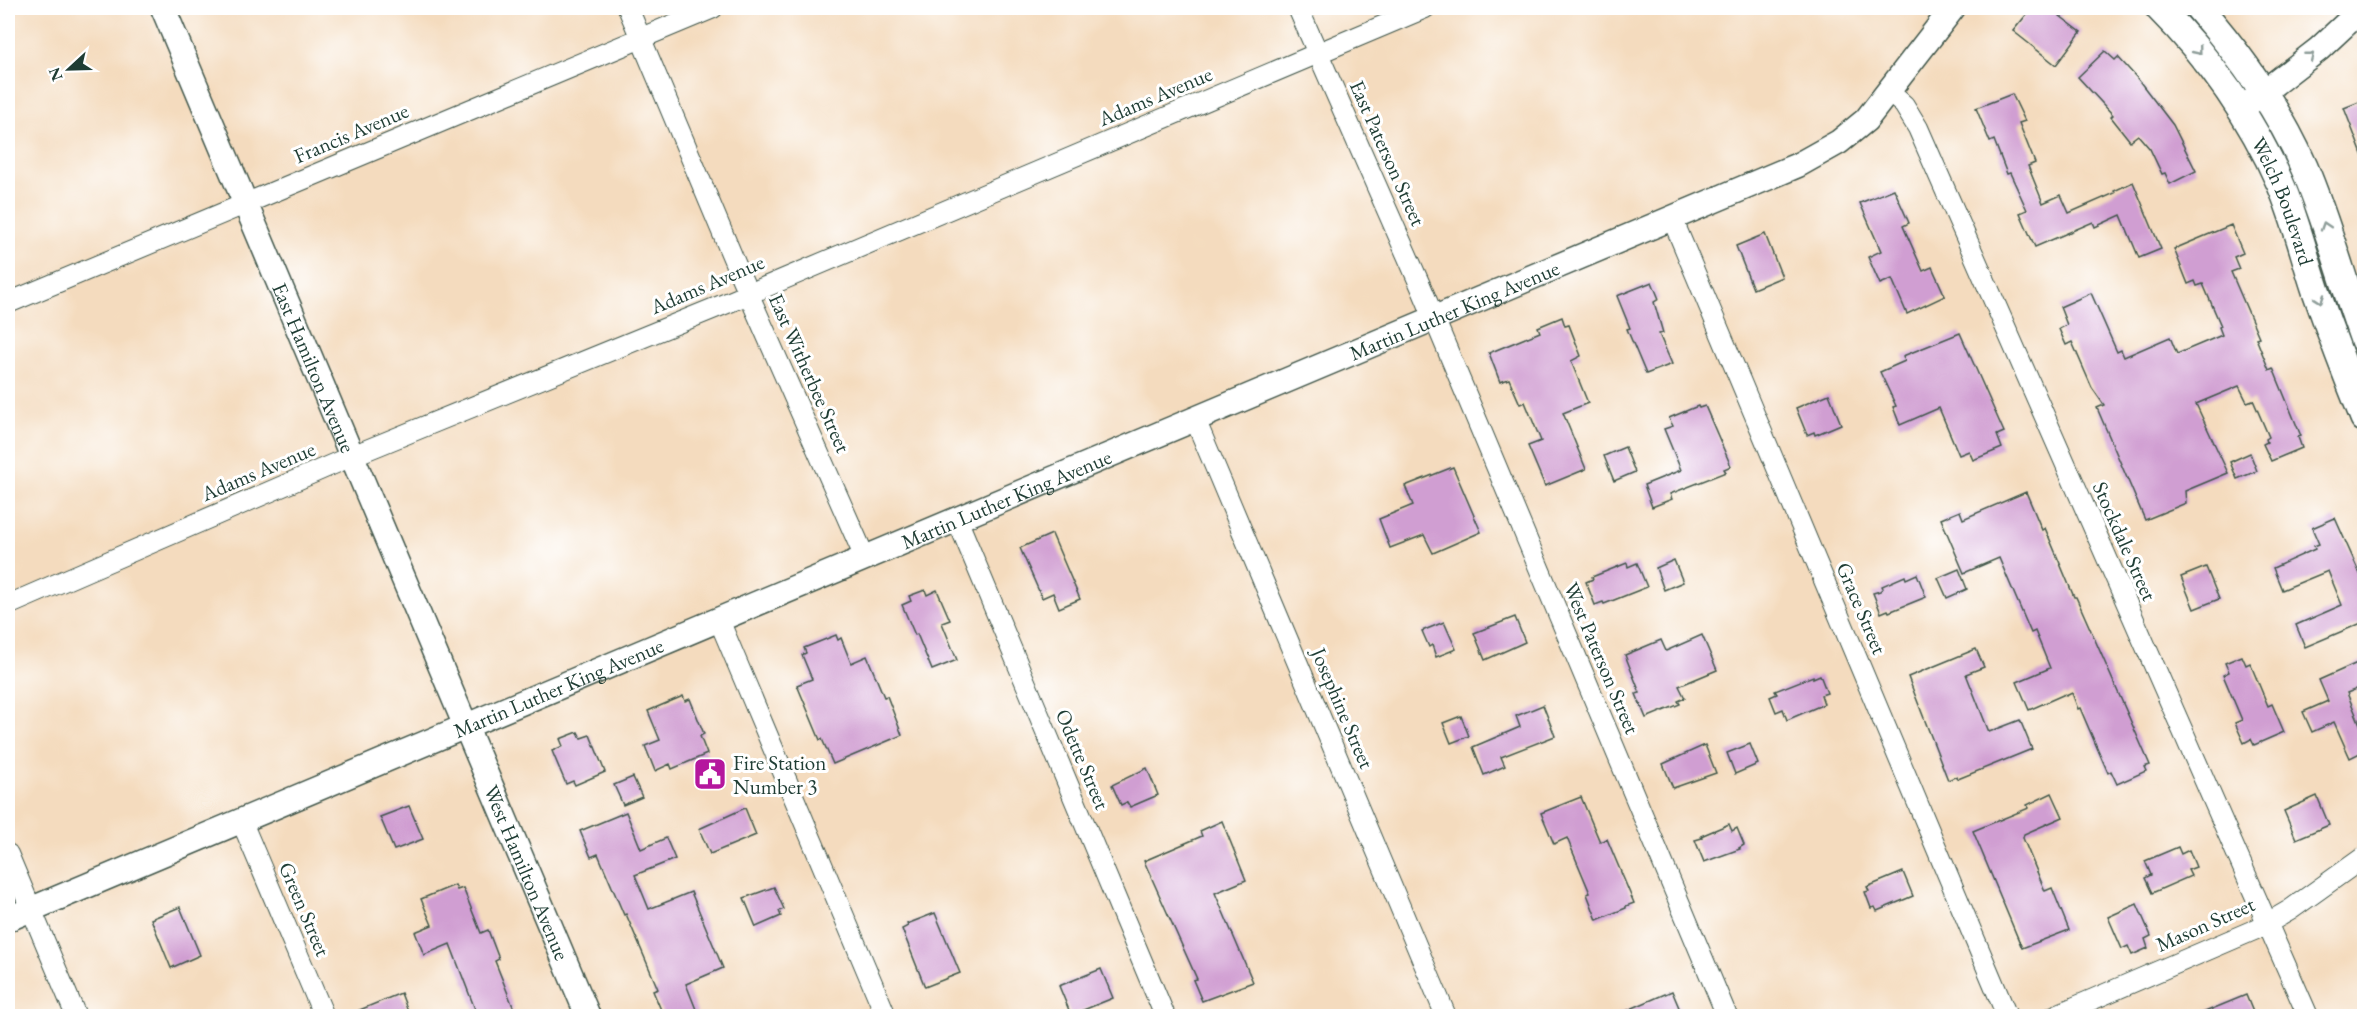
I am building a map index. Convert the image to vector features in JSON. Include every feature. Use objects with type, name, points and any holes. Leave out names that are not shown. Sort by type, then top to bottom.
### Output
[{"type":"main road","name":"Welch Boulevard","points":[[2159,8],[2202,55],[2241,109],[2266,153],[2283,189],[2330,330],[2364,418]]},
{"type":"main road","name":"Welch Boulevard","points":[[2199,8],[2234,49],[2282,122],[2304,167],[2364,340]]},
{"type":"street","name":"East Hamilton Avenue","points":[[163,8],[466,726]]},
{"type":"street","name":"East Witherbee Street","points":[[628,8],[748,294],[865,558]]},
{"type":"street","name":"Francis Avenue","points":[[8,303],[713,8]]},
{"type":"street","name":"East Paterson Street","points":[[1298,8],[1434,318]]},
{"type":"street","name":"Adams Avenue","points":[[8,605],[352,456],[748,294],[1425,8]]},
{"type":"street","name":"Martin Luther King Avenue","points":[[8,919],[1782,172],[1827,150],[1857,128],[1889,92],[1953,8]]},
{"type":"street","points":[[2241,109],[2325,44],[2363,8]]},
{"type":"street","name":"Stockdale Street","points":[[1889,92],[1904,105],[1918,128],[2308,1017]]},
{"type":"street","name":"Grace Street","points":[[1672,218],[2007,1017]]},
{"type":"street","name":"West Paterson Street","points":[[1434,318],[1727,1017]]},
{"type":"street","name":"Josephine Street","points":[[1195,419],[1446,1017]]},
{"type":"street","name":"Odette Street","points":[[957,519],[1165,1017]]},
{"type":"street","points":[[719,620],[886,1017]]},
{"type":"street","name":"West Hamilton Avenue","points":[[466,726],[588,1017]]},
{"type":"street","name":"Green Street","points":[[242,820],[324,1017]]},
{"type":"street","points":[[8,854],[76,1017]]},
{"type":"street","name":"Mason Street","points":[[2054,1017],[2267,924],[2364,857]]},
{"type":"building","points":[[2032,8],[2067,8],[2060,16],[2081,32],[2056,65],[2013,31]]},
{"type":"building","points":[[2105,51],[2115,60],[2118,57],[2173,125],[2196,171],[2170,184],[2165,173],[2162,174],[2150,149],[2138,135],[2130,141],[2111,117],[2113,115],[2078,77]]},
{"type":"building","points":[[2012,94],[2025,121],[2019,123],[2035,163],[2028,166],[2043,203],[2061,195],[2069,213],[2115,193],[2114,191],[2133,182],[2161,249],[2139,258],[2121,215],[2095,227],[2093,222],[2035,247],[2020,213],[2027,210],[2010,173],[2007,174],[1994,140],[1990,142],[1976,108]]},
{"type":"building","points":[[2364,100],[2364,157],[2363,157],[2344,108]]},
{"type":"building","points":[[1894,189],[1909,223],[1903,226],[1923,271],[1932,267],[1945,296],[1907,314],[1892,279],[1880,284],[1868,257],[1881,251],[1860,203]]},
{"type":"building","points":[[2231,225],[2243,253],[2234,257],[2239,269],[2231,272],[2259,337],[2256,338],[2269,370],[2273,368],[2301,436],[2298,437],[2302,448],[2271,461],[2263,444],[2269,437],[2253,400],[2247,402],[2239,386],[2196,404],[2228,473],[2185,491],[2186,503],[2145,520],[2097,408],[2104,405],[2092,388],[2072,342],[2066,345],[2059,329],[2067,325],[2060,307],[2091,293],[2117,352],[2121,350],[2124,357],[2170,337],[2177,354],[2222,335],[2219,327],[2221,326],[2203,284],[2197,286],[2195,281],[2188,284],[2174,249]]},
{"type":"building","points":[[1765,234],[1782,277],[1753,289],[1736,246]]},
{"type":"building","points":[[1652,282],[1659,299],[1654,302],[1663,333],[1659,334],[1672,364],[1646,374],[1627,329],[1630,328],[1617,296]]},
{"type":"building","points":[[1562,317],[1565,326],[1569,325],[1581,356],[1571,361],[1588,403],[1563,413],[1586,469],[1545,486],[1528,446],[1541,441],[1525,402],[1520,404],[1509,379],[1500,382],[1489,353],[1540,332],[1538,327]]},
{"type":"building","points":[[1960,333],[2004,432],[1997,435],[2002,448],[1973,460],[1969,451],[1959,455],[1939,408],[1900,425],[1893,407],[1896,406],[1880,372],[1905,361],[1903,356]]},
{"type":"building","points":[[1829,394],[1841,424],[1815,435],[1814,432],[1807,435],[1796,408]]},
{"type":"building","points":[[1698,406],[1699,408],[1705,406],[1731,466],[1724,469],[1726,472],[1670,494],[1672,499],[1652,507],[1644,485],[1681,470],[1664,429],[1673,426],[1669,418]]},
{"type":"building","points":[[1625,447],[1635,472],[1614,481],[1604,456]]},
{"type":"building","points":[[2250,453],[2257,471],[2237,479],[2230,462]]},
{"type":"building","points":[[1453,467],[1481,532],[1433,553],[1424,535],[1390,548],[1379,519],[1413,505],[1405,486]]},
{"type":"building","points":[[2026,492],[2042,530],[2045,528],[2150,765],[2144,767],[2146,771],[2117,784],[2111,771],[2108,773],[2072,693],[2029,710],[2017,682],[2050,668],[2035,631],[2031,633],[1999,558],[1964,573],[1941,519],[1960,511],[1963,519]]},
{"type":"building","points":[[2335,518],[2364,583],[2364,622],[2305,647],[2296,625],[2342,605],[2328,571],[2282,590],[2273,568],[2315,549],[2314,546],[2319,544],[2312,528]]},
{"type":"building","points":[[1052,534],[1080,599],[1059,608],[1053,593],[1042,598],[1020,548]]},
{"type":"building","points":[[1674,560],[1683,582],[1664,590],[1656,568]]},
{"type":"building","points":[[1627,563],[1628,567],[1637,563],[1647,587],[1604,604],[1603,602],[1595,605],[1586,582],[1593,579],[1592,577]]},
{"type":"building","points":[[2206,567],[2219,599],[2194,609],[2181,577]]},
{"type":"building","points":[[1959,569],[1967,589],[1947,598],[1938,578]]},
{"type":"building","points":[[1917,574],[1926,597],[1881,613],[1873,593],[1880,591],[1882,586],[1905,576],[1906,579]]},
{"type":"building","points":[[925,590],[927,595],[937,590],[950,620],[942,623],[957,660],[932,670],[902,605],[911,601],[909,596]]},
{"type":"building","points":[[1515,617],[1525,642],[1485,660],[1474,633]]},
{"type":"building","points":[[1444,622],[1456,649],[1436,657],[1432,645],[1429,647],[1422,631]]},
{"type":"building","points":[[836,635],[838,640],[841,638],[851,663],[867,656],[884,697],[887,696],[902,735],[833,764],[822,739],[820,740],[797,685],[812,679],[802,655],[806,653],[804,648]]},
{"type":"building","points":[[1702,635],[1717,670],[1679,686],[1685,698],[1678,701],[1680,704],[1646,718],[1636,694],[1640,693],[1625,655],[1661,640],[1666,651]]},
{"type":"building","points":[[1976,649],[1984,667],[1966,674],[1989,732],[2020,720],[2032,749],[1958,779],[1957,776],[1948,780],[1908,677]]},
{"type":"building","points":[[2242,656],[2246,665],[2250,663],[2268,706],[2272,704],[2284,732],[2254,745],[2251,739],[2244,743],[2235,723],[2242,720],[2223,675],[2229,672],[2225,663]]},
{"type":"building","points":[[2364,660],[2364,686],[2347,693],[2364,734],[2364,751],[2350,758],[2334,722],[2312,732],[2303,712],[2328,701],[2319,680]]},
{"type":"building","points":[[1820,675],[1827,693],[1821,695],[1824,704],[1787,720],[1783,709],[1776,712],[1770,697],[1777,694],[1775,691]]},
{"type":"building","points":[[683,696],[685,701],[690,699],[704,734],[700,736],[707,754],[672,769],[670,764],[655,771],[645,746],[660,740],[648,711]]},
{"type":"building","points":[[1543,705],[1555,736],[1501,757],[1505,766],[1484,775],[1473,747],[1520,727],[1516,716]]},
{"type":"building","points":[[1461,716],[1469,736],[1451,743],[1443,723]]},
{"type":"building","points":[[578,732],[581,738],[590,735],[605,772],[575,785],[573,781],[566,784],[552,751],[563,746],[560,739]]},
{"type":"building","points":[[1750,744],[1758,764],[1735,774],[1727,753]]},
{"type":"building","points":[[1705,745],[1716,773],[1673,788],[1663,764]]},
{"type":"building","points":[[1147,768],[1158,795],[1130,807],[1127,802],[1121,805],[1112,785]]},
{"type":"building","points":[[633,777],[642,797],[623,805],[614,785]]},
{"type":"building","points":[[2052,793],[2063,817],[2024,834],[2023,838],[2045,891],[2052,888],[2069,930],[2022,948],[1973,831],[2029,808],[2027,805]]},
{"type":"building","points":[[2317,796],[2329,825],[2296,839],[2284,811]]},
{"type":"building","points":[[1581,797],[1600,842],[1607,839],[1634,903],[1597,920],[1587,894],[1590,893],[1567,838],[1554,844],[1541,813]]},
{"type":"building","points":[[409,806],[423,839],[394,850],[380,817]]},
{"type":"building","points":[[745,808],[756,835],[710,854],[699,829]]},
{"type":"building","points":[[626,812],[641,849],[666,838],[675,859],[635,875],[649,909],[691,892],[723,968],[686,984],[699,1017],[664,1017],[653,991],[658,989],[626,914],[624,915],[598,854],[591,857],[580,831]]},
{"type":"building","points":[[1222,821],[1246,880],[1215,893],[1253,982],[1202,1001],[1193,980],[1197,979],[1144,861],[1202,836],[1200,831]]},
{"type":"building","points":[[1729,824],[1732,831],[1737,828],[1744,845],[1740,849],[1704,862],[1695,840]]},
{"type":"building","points":[[2178,847],[2181,854],[2189,850],[2196,867],[2188,870],[2191,876],[2152,893],[2145,878],[2151,875],[2145,861]]},
{"type":"building","points":[[1903,872],[1913,896],[1877,911],[1875,907],[1871,908],[1865,892],[1869,891],[1867,887]]},
{"type":"building","points":[[455,885],[457,890],[463,888],[481,933],[488,930],[499,959],[495,961],[514,1009],[495,1017],[478,1017],[450,944],[424,955],[415,932],[432,925],[421,899]]},
{"type":"building","points":[[774,887],[784,909],[779,911],[781,916],[756,927],[744,898]]},
{"type":"building","points":[[2137,904],[2151,936],[2145,939],[2148,948],[2132,955],[2128,946],[2122,949],[2108,917]]},
{"type":"building","points":[[180,907],[200,955],[171,968],[151,919]]},
{"type":"building","points":[[935,913],[960,973],[925,987],[902,929],[908,926],[907,924]]},
{"type":"building","points":[[1101,969],[1113,998],[1071,1015],[1059,986]]},
{"type":"building","points":[[1672,991],[1683,1017],[1612,1017]]},
{"type":"building","points":[[401,993],[410,1017],[345,1017],[345,1016]]},
{"type":"building","points":[[2246,995],[2255,1017],[2195,1017],[2195,1016]]},
{"type":"place","name":"Fire Station Number 3","points":[[710,774]]}]
